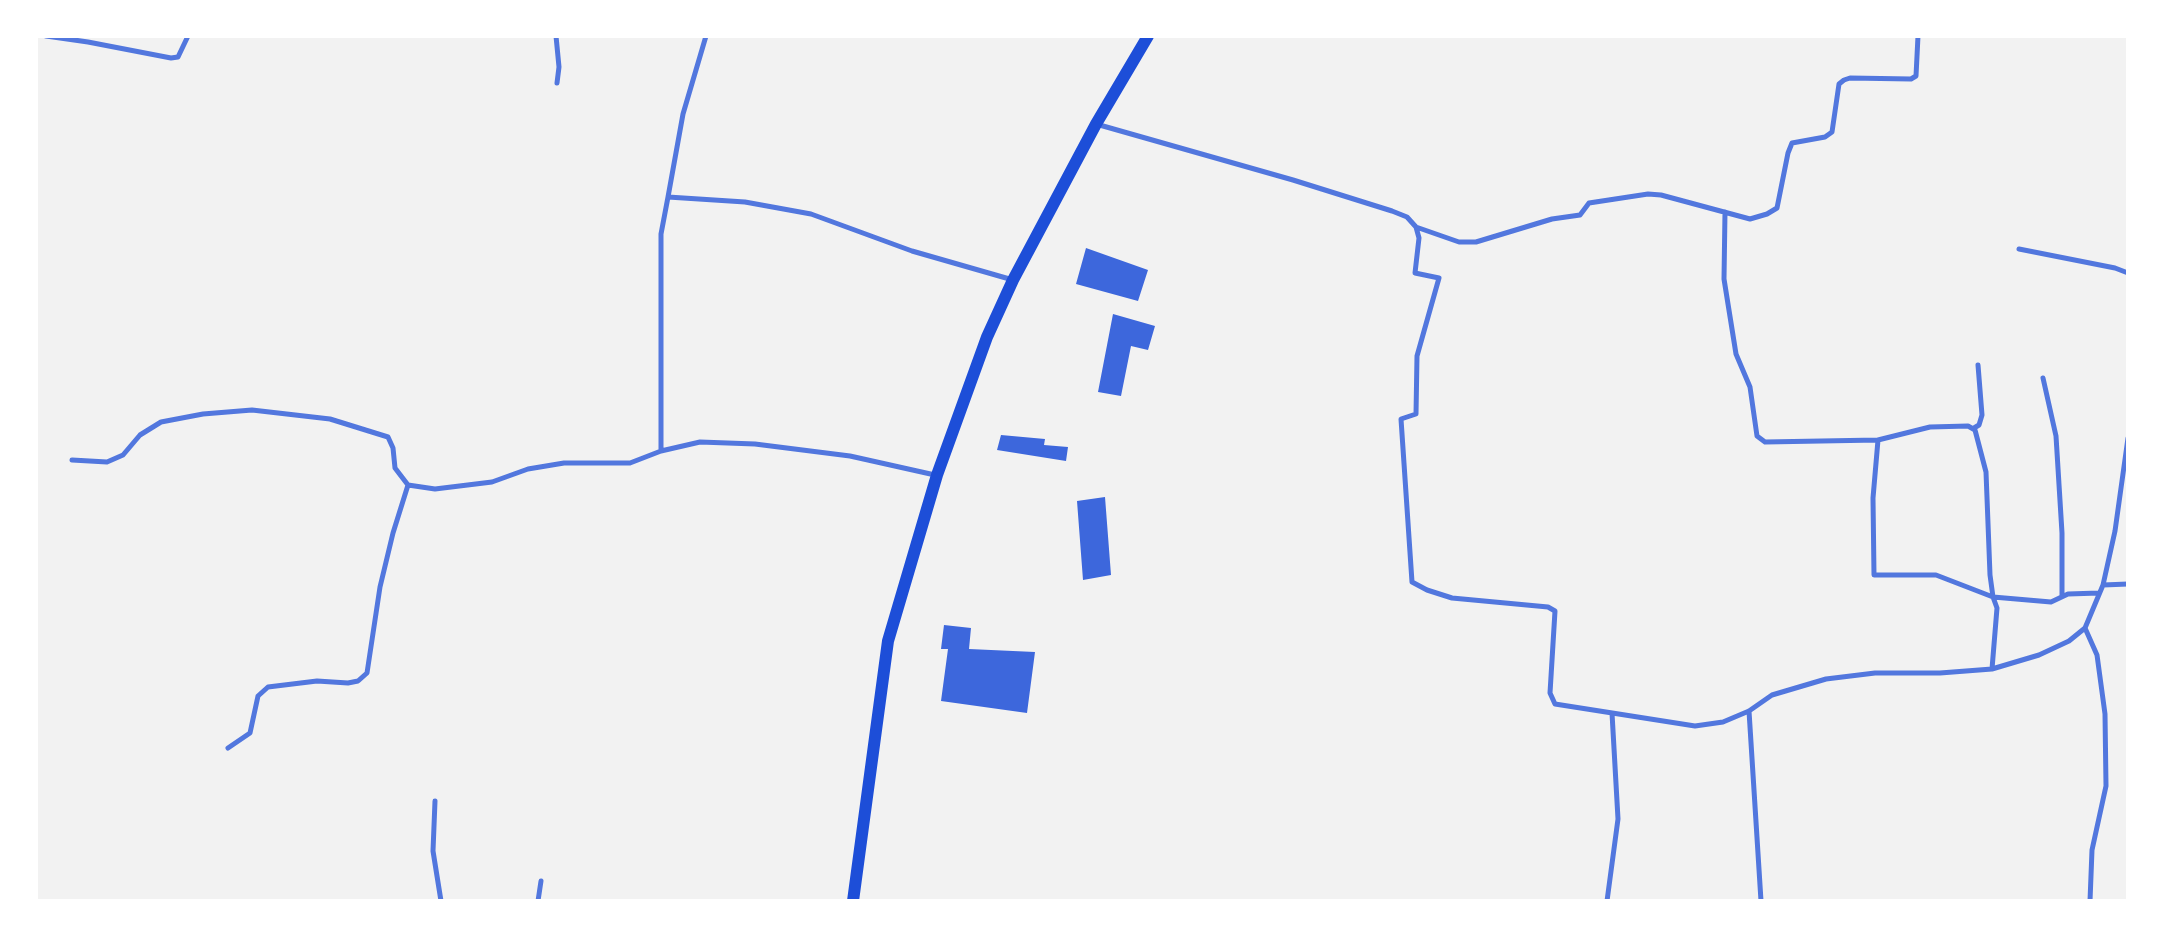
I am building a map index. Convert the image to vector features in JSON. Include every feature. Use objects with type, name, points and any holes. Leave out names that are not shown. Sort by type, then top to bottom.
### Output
[{"type":"main road","points":[[853,901],[888,641],[937,475],[987,337],[1013,280],[1096,124],[1148,36]]},
{"type":"street","points":[[46,36],[171,58],[178,56],[188,36]]},
{"type":"street","points":[[556,36],[559,67],[557,83]]},
{"type":"street","points":[[661,451],[661,234],[683,114],[706,36]]},
{"type":"street","points":[[1416,227],[1459,242],[1476,242],[1552,219],[1580,214],[1589,204],[1648,194],[1661,195],[1750,219],[1767,214],[1777,208],[1788,153],[1792,143],[1825,137],[1832,132],[1839,84],[1850,78],[1911,79],[1916,76],[1918,36]]},
{"type":"street","points":[[1096,124],[1293,180],[1392,211],[1407,217],[1416,227],[1419,238],[1415,273],[1439,278],[1417,356],[1416,414],[1401,419],[1412,582],[1427,590],[1452,598],[1548,607],[1555,611],[1550,693],[1555,704],[1695,726],[1722,722],[1749,711],[1772,695],[1826,679],[1875,673],[1940,674],[1992,669],[2039,656],[2069,641],[2085,628],[2103,585],[2115,530],[2128,438]]},
{"type":"street","points":[[668,197],[745,202],[811,214],[912,251],[1013,280]]},
{"type":"street","points":[[1725,212],[1724,279],[1736,354],[1750,388],[1757,436],[1765,442],[1878,440],[1930,426],[1968,426],[1974,428]]},
{"type":"street","points":[[2019,250],[2115,268],[2128,273]]},
{"type":"street","points":[[1974,428],[1979,425],[1982,416],[1978,365]]},
{"type":"street","points":[[2043,378],[2056,436],[2062,533],[2062,596]]},
{"type":"street","points":[[72,460],[107,462],[123,455],[140,435],[161,422],[204,414],[252,410],[330,418],[388,438],[393,448],[395,468],[408,485],[435,489],[492,482],[537,467],[564,463],[630,463],[661,451],[700,442],[755,444],[850,456],[937,475]]},
{"type":"street","points":[[1974,428],[1986,472],[1989,557],[1993,597],[1997,608],[1992,669]]},
{"type":"street","points":[[1878,440],[1873,498],[1874,575],[1936,575],[1974,588],[1993,597],[2051,602],[2062,596],[2099,593]]},
{"type":"street","points":[[228,748],[250,733],[258,696],[268,687],[317,681],[348,683],[358,681],[366,673],[382,578],[393,533],[408,485]]},
{"type":"street","points":[[2103,585],[2128,584]]},
{"type":"street","points":[[2085,628],[2096,656],[2105,714],[2106,786],[2092,850],[2090,901]]},
{"type":"street","points":[[1749,711],[1761,901]]},
{"type":"street","points":[[1607,901],[1618,819],[1612,713]]},
{"type":"street","points":[[435,801],[433,851],[441,901]]},
{"type":"street","points":[[538,901],[541,881]]},
{"type":"building","points":[[1086,248],[1148,270],[1138,301],[1076,284]]},
{"type":"building","points":[[1113,314],[1155,326],[1148,350],[1131,346],[1121,396],[1098,392]]},
{"type":"building","points":[[1001,435],[1045,439],[1044,445],[1068,447],[1066,461],[997,450]]},
{"type":"building","points":[[1105,497],[1111,575],[1083,580],[1077,501]]},
{"type":"building","points":[[944,625],[971,628],[969,649],[1035,652],[1027,713],[941,701],[948,649],[941,649]]}]
